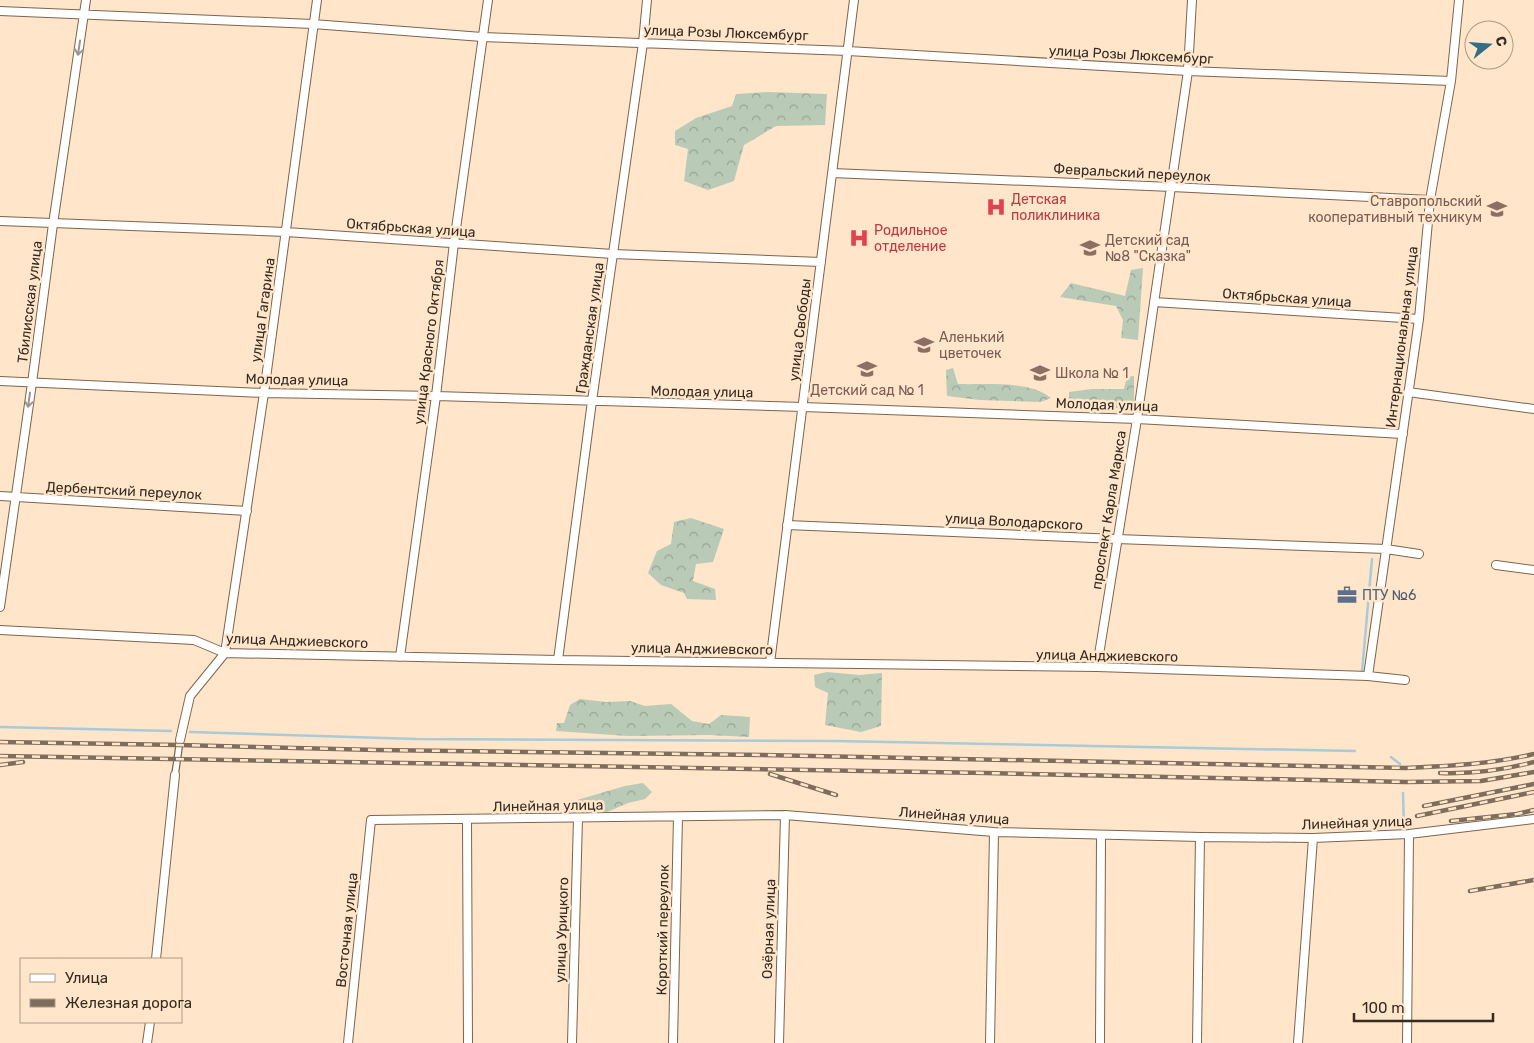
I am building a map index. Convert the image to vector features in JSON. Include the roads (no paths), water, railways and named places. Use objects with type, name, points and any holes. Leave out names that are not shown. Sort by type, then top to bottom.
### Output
[{"type":"street","name":"Тбилисская улица","points":[[0,607],[86,0]]},
{"type":"street","name":"улица Гагарина","points":[[225,653],[264,392],[317,0]]},
{"type":"street","name":"улица Красного Октября","points":[[400,657],[488,0]]},
{"type":"street","name":"Гражданская улица","points":[[558,660],[592,402],[643,43],[647,0]]},
{"type":"street","name":"улица Свободы","points":[[770,663],[854,0]]},
{"type":"street","name":"проспект Карла Маркса","points":[[1097,667],[1172,187],[1188,71],[1192,0]]},
{"type":"street","name":"Интернациональная улица","points":[[1368,676],[1419,319],[1430,200],[1451,81],[1459,0]]},
{"type":"street","name":"улица Розы Люксембург","points":[[0,12],[313,24],[482,38],[848,51],[1188,71],[1451,81]]},
{"type":"street","name":"Февральский переулок","points":[[832,173],[1430,200]]},
{"type":"street","name":"Октябрьская улица","points":[[0,221],[286,232],[613,254],[821,262]]},
{"type":"street","name":"Октябрьская улица","points":[[1154,302],[1419,319]]},
{"type":"street","name":"Молодая улица","points":[[0,380],[32,383],[264,392],[803,407],[1137,419],[1402,434]]},
{"type":"street","points":[[1408,392],[1534,409]]},
{"type":"street","name":"Дербентский переулок","points":[[0,496],[247,511]]},
{"type":"street","name":"улица Володарского","points":[[787,524],[1117,540],[1386,549],[1419,554]]},
{"type":"street","points":[[1496,565],[1534,570]]},
{"type":"street","name":"улица Анджиевского","points":[[0,630],[194,640],[225,653],[558,660],[1097,667],[1368,676],[1405,680]]},
{"type":"street","points":[[156,958],[180,740],[190,696],[225,653]]},
{"type":"street","name":"Линейная улица","points":[[371,820],[785,815],[994,832],[1312,838],[1409,834],[1534,819]]},
{"type":"street","name":"Озёрная улица","points":[[779,1043],[785,815]]},
{"type":"street","name":"Короткий переулок","points":[[673,1043],[678,817]]},
{"type":"street","name":"улица Урицкого","points":[[572,1043],[578,818]]},
{"type":"street","points":[[467,819],[468,1043]]},
{"type":"street","name":"Восточная улица","points":[[348,1043],[371,820]]},
{"type":"street","points":[[990,1043],[994,832]]},
{"type":"street","points":[[1100,1043],[1101,834]]},
{"type":"street","points":[[1407,1043],[1409,834]]},
{"type":"street","points":[[1197,1043],[1200,837]]},
{"type":"street","points":[[1298,1043],[1312,838]]},
{"type":"street","points":[[148,1043],[150,1023]]},
{"type":"waterway","points":[[1362,672],[1372,559]]},
{"type":"waterway","points":[[0,727],[171,731]]},
{"type":"waterway","points":[[190,732],[417,739],[835,741],[1355,751]]},
{"type":"waterway","points":[[1391,757],[1400,764]]},
{"type":"waterway","points":[[1403,793],[1404,828]]},
{"type":"railway","points":[[0,742],[1406,768],[1486,762],[1534,754]]},
{"type":"railway","points":[[0,756],[1406,782],[1481,781],[1534,772]]},
{"type":"railway","points":[[0,765],[23,762]]},
{"type":"railway","points":[[1440,773],[1487,771],[1534,762]]},
{"type":"railway","points":[[770,774],[836,795]]},
{"type":"railway","points":[[1424,806],[1534,784]]},
{"type":"railway","points":[[1417,816],[1534,792]]},
{"type":"railway","points":[[1451,821],[1517,814],[1534,810]]},
{"type":"railway","points":[[1470,891],[1534,880]]},
{"type":"place","name":"Детская поликлиника","points":[[996,207]]},
{"type":"place","name":"Ставропольский кооперативный техникум","points":[[1497,209]]},
{"type":"place","name":"Родильное отделение","points":[[859,238]]},
{"type":"place","name":"Детский сад №8 \"Сказка\"","points":[[1090,248]]},
{"type":"place","name":"Аленький цветочек","points":[[924,345]]},
{"type":"place","name":"Детский сад № 1","points":[[867,369]]},
{"type":"place","name":"Школа № 1","points":[[1040,373]]},
{"type":"place","name":"ПТУ №6","points":[[1347,595]]}]
